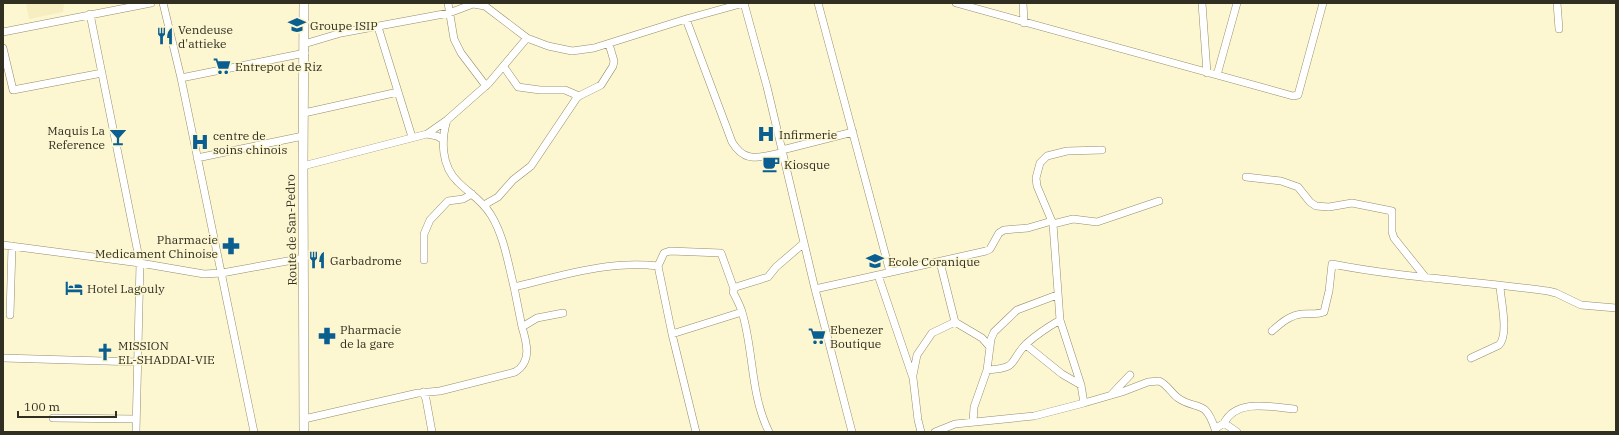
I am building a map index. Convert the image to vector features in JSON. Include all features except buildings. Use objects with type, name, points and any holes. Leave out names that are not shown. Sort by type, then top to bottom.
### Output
[{"type":"main road","name":"Route de San-Pedro","points":[[304,3],[305,49],[302,166],[304,258],[304,432]]},
{"type":"street","points":[[3,32],[151,3]]},
{"type":"street","points":[[163,3],[181,78],[254,432]]},
{"type":"street","points":[[448,3],[454,39],[461,53],[486,86]]},
{"type":"street","points":[[181,78],[305,49],[341,33],[449,13],[472,4],[485,6],[527,38],[548,46],[572,51],[609,44],[686,19],[744,3],[852,432]]},
{"type":"street","points":[[818,3],[890,272]]},
{"type":"street","points":[[956,3],[1293,96],[1298,95],[1323,3]]},
{"type":"street","points":[[1023,3],[1024,23]]},
{"type":"street","points":[[1202,3],[1207,72]]},
{"type":"street","points":[[1217,75],[1237,3]]},
{"type":"street","points":[[1557,3],[1559,30]]},
{"type":"street","points":[[90,14],[140,263],[136,432]]},
{"type":"street","points":[[686,19],[732,142],[738,152],[745,156],[753,157],[782,151],[853,132]]},
{"type":"street","points":[[378,27],[412,137]]},
{"type":"street","points":[[427,134],[447,120],[486,86],[504,67],[527,38]]},
{"type":"street","points":[[484,205],[498,197],[513,180],[531,166],[544,144],[579,96],[594,90],[606,78],[614,61],[609,44]]},
{"type":"street","points":[[3,48],[13,90],[102,73]]},
{"type":"street","points":[[504,67],[518,87],[540,90],[565,90],[579,96]]},
{"type":"street","points":[[304,113],[398,92]]},
{"type":"street","points":[[304,419],[423,392],[440,391],[510,374],[520,369],[526,358],[527,348],[502,239],[493,219],[484,205],[451,174],[446,165],[442,139],[447,120]]},
{"type":"street","points":[[302,166],[427,134],[437,136],[442,139]]},
{"type":"street","points":[[197,158],[303,136]]},
{"type":"street","points":[[1084,403],[1081,385],[1060,320],[1056,295],[1052,223],[1037,186],[1037,170],[1040,162],[1047,156],[1056,153],[1102,150]]},
{"type":"street","points":[[1246,177],[1281,181],[1294,185],[1303,191],[1310,202],[1316,206],[1329,207],[1352,203],[1392,211],[1392,232],[1394,238],[1426,278]]},
{"type":"street","points":[[424,260],[424,234],[430,220],[448,201],[463,199],[472,194]]},
{"type":"street","points":[[815,289],[940,262],[990,249],[1000,233],[1004,230],[1028,228],[1073,219],[1102,220],[1159,201]]},
{"type":"street","points":[[734,289],[736,286],[768,278],[776,266],[804,244]]},
{"type":"street","points":[[3,245],[140,263],[204,274],[222,273],[304,258]]},
{"type":"street","points":[[10,315],[12,246]]},
{"type":"street","points":[[696,432],[672,334],[658,266],[664,253],[670,251],[720,252],[722,255],[734,289],[733,292],[742,312],[754,383],[762,417],[769,432]]},
{"type":"street","points":[[940,262],[955,322],[976,334],[990,347]]},
{"type":"street","points":[[1272,331],[1292,316],[1324,312],[1329,290],[1332,264],[1367,272],[1548,291],[1556,293],[1581,306],[1616,308]]},
{"type":"street","points":[[514,287],[596,267],[658,266]]},
{"type":"street","points":[[878,275],[913,378],[918,420],[921,432]]},
{"type":"street","points":[[1471,358],[1500,345],[1503,341],[1504,327],[1500,287]]},
{"type":"street","points":[[973,422],[976,400],[987,370],[990,347],[994,332],[1014,312],[1056,295]]},
{"type":"street","points":[[672,334],[742,312]]},
{"type":"street","points":[[522,327],[537,318],[563,313]]},
{"type":"street","points":[[987,370],[1007,368],[1016,360],[1026,345],[1060,320]]},
{"type":"street","points":[[913,378],[917,355],[932,333],[955,322]]},
{"type":"street","points":[[1026,345],[1062,374],[1081,385]]},
{"type":"street","points":[[3,358],[138,362]]},
{"type":"street","points":[[1111,395],[1130,375]]},
{"type":"street","points":[[935,432],[955,424],[1034,416],[1111,395],[1148,382],[1159,381],[1180,399],[1203,408],[1207,412],[1215,429],[1224,423],[1232,412],[1245,407],[1294,409]]},
{"type":"street","points":[[423,392],[426,399],[432,432]]},
{"type":"street","points":[[53,418],[136,419]]},
{"type":"street","points":[[1224,423],[1237,432]]},
{"type":"shaded area","points":[[26,3],[64,3],[63,12],[29,19]]},
{"type":"place","name":"Groupe ISIP","points":[[297,25]]},
{"type":"place","name":"Vendeuse d'attieke","points":[[165,36]]},
{"type":"place","name":"Entrepot de Riz","points":[[222,66]]},
{"type":"place","name":"Infirmerie","points":[[766,134]]},
{"type":"place","name":"Maquis La Reference","points":[[118,137]]},
{"type":"place","name":"centre de soins chinois","points":[[200,142]]},
{"type":"place","name":"Kiosque","points":[[771,164]]},
{"type":"place","name":"Pharmacie Medicament Chinoise","points":[[231,246]]},
{"type":"place","name":"Garbadrome","points":[[317,260]]},
{"type":"place","name":"Ecole Coranique","points":[[875,261]]},
{"type":"place","name":"Hotel Lagouly","points":[[74,288]]},
{"type":"place","name":"Pharmacie de la gare","points":[[327,336]]},
{"type":"place","name":"Ebenezer Boutique","points":[[817,336]]},
{"type":"place","name":"MISSION EL-SHADDAI-VIE","points":[[105,352]]}]
